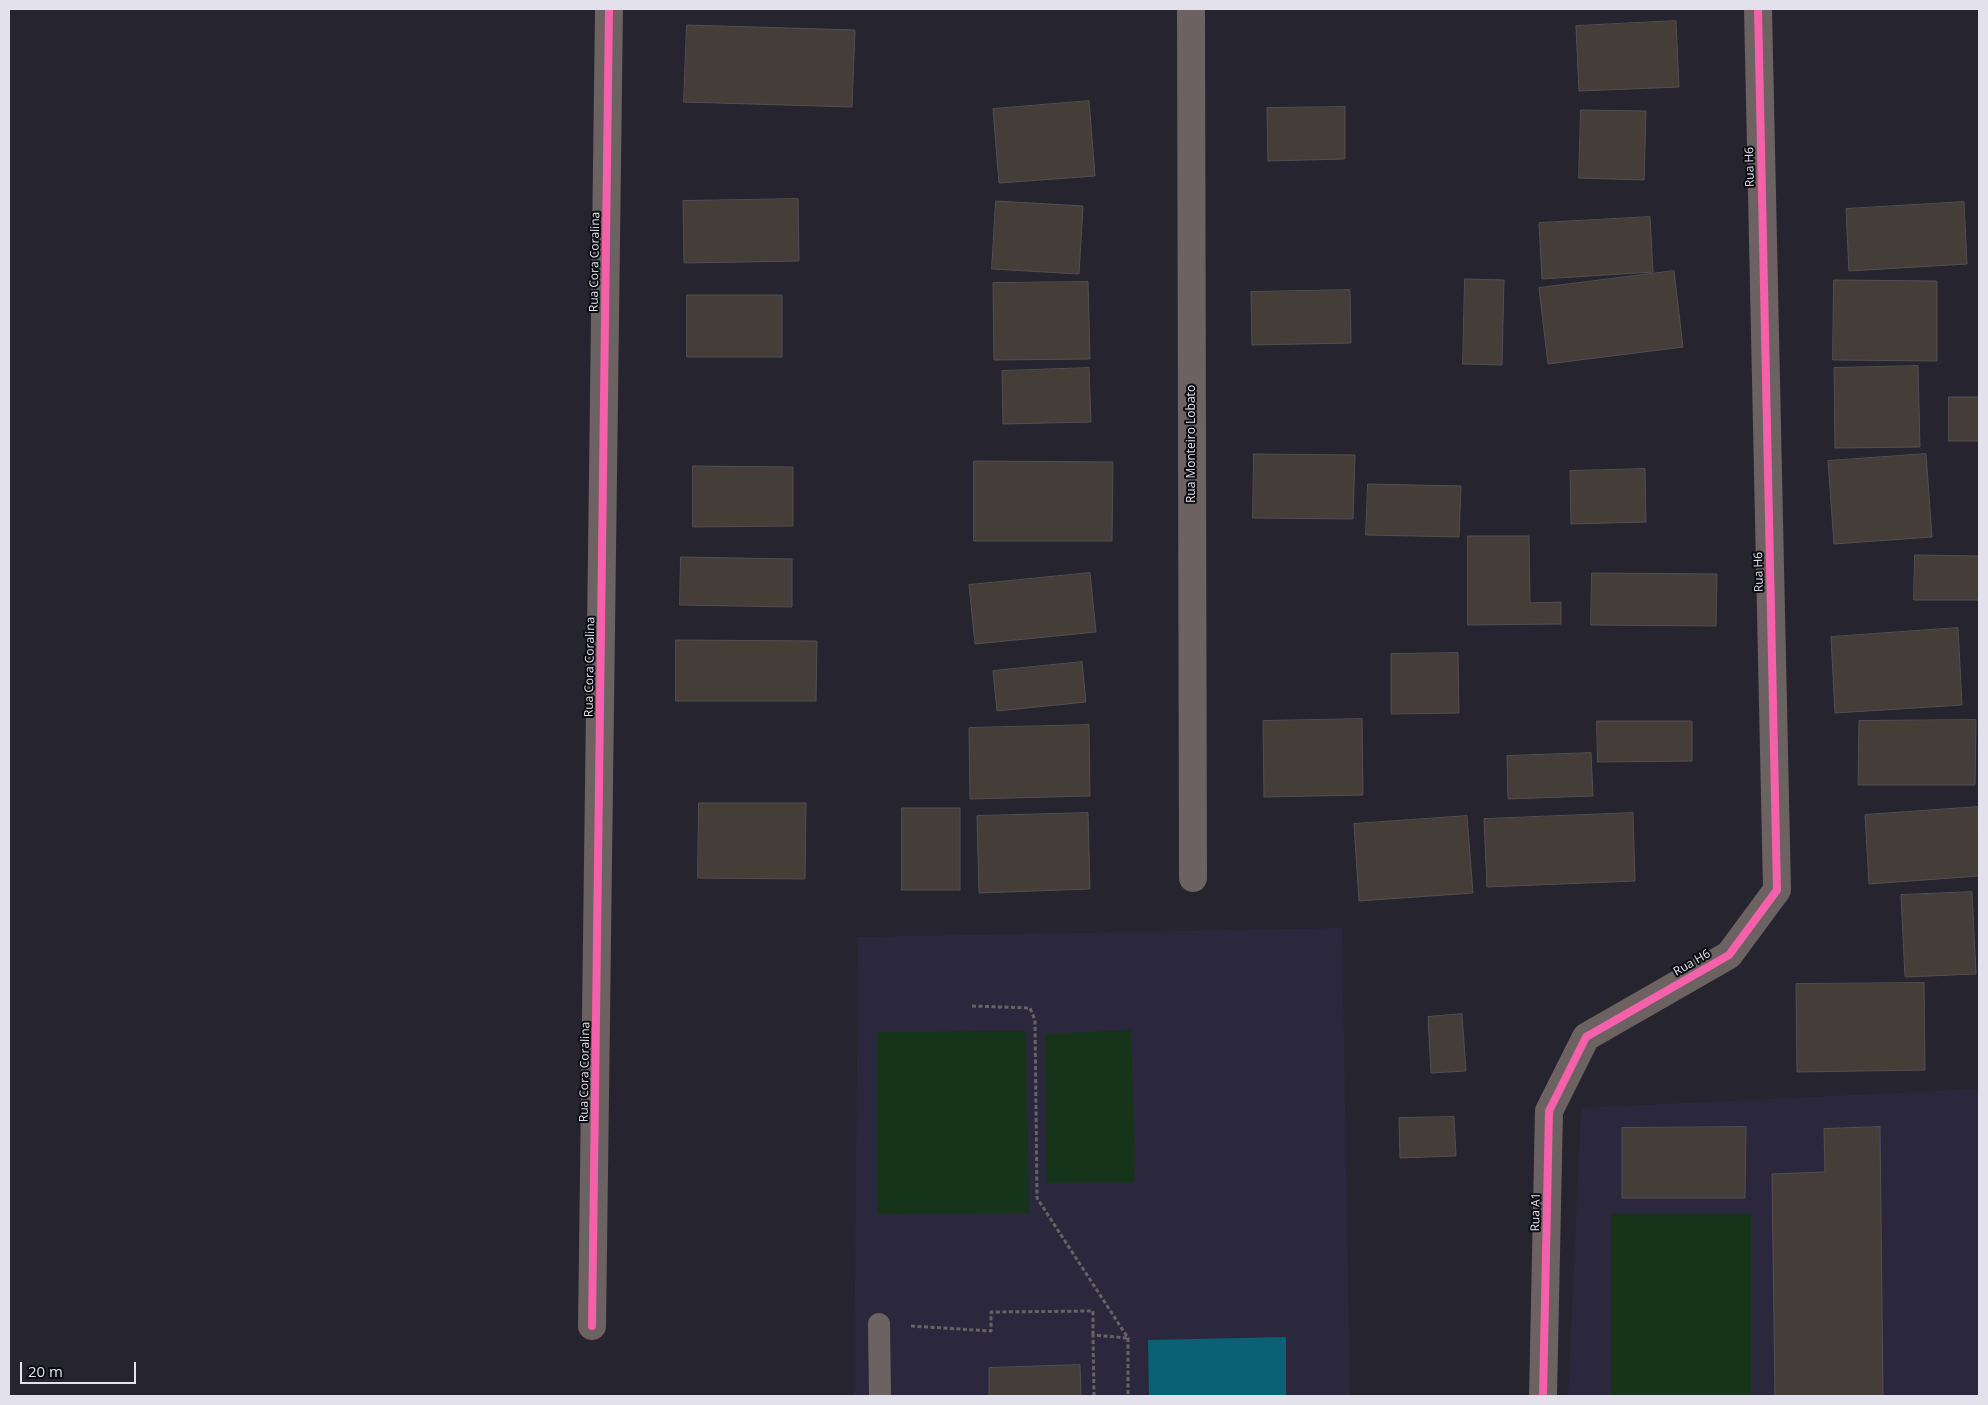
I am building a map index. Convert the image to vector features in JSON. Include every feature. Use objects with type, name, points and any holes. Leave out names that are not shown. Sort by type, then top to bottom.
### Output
[{"type":"street","name":"Rua Cora Coralina","points":[[592,1326],[609,9]]},
{"type":"street","name":"Rua Monteiro Lobato","points":[[1191,9],[1193,878]]},
{"type":"street","name":"Rua H6","points":[[1586,1036],[1728,955],[1777,890],[1758,9]]},
{"type":"street","name":"Rua A1","points":[[1543,1396],[1549,1112],[1586,1036]]},
{"type":"lane","points":[[879,1324],[880,1396]]},
{"type":"path","points":[[972,1006],[1030,1008],[1035,1020],[1037,1198],[1128,1338],[1128,1396]]},
{"type":"path","points":[[879,1324],[991,1331],[991,1312],[1093,1311],[1094,1396]]},
{"type":"path","points":[[1094,1335],[1128,1338]]},
{"type":"shaded area","points":[[1342,928],[1350,1396],[854,1396],[858,937]]},
{"type":"shaded area","points":[[1979,1089],[1979,1396],[1568,1396],[1581,1108]]},
{"type":"green space","points":[[1131,1030],[1135,1182],[1046,1183],[1045,1034]]},
{"type":"green space","points":[[1026,1031],[1029,1213],[877,1214],[877,1032]]},
{"type":"green space","points":[[1611,1214],[1751,1214],[1751,1396],[1611,1396]]},
{"type":"water","points":[[1286,1337],[1286,1396],[1149,1396],[1148,1340]]},
{"type":"building","points":[[1676,21],[1679,87],[1579,91],[1576,26]]},
{"type":"building","points":[[687,25],[855,30],[852,107],[684,102]]},
{"type":"building","points":[[1089,101],[1095,176],[999,183],[993,109]]},
{"type":"building","points":[[1345,107],[1345,159],[1268,161],[1267,108]]},
{"type":"building","points":[[1581,110],[1646,111],[1644,180],[1579,178]]},
{"type":"building","points":[[798,199],[799,261],[684,263],[683,201]]},
{"type":"building","points":[[996,201],[1083,206],[1079,274],[992,269]]},
{"type":"building","points":[[1964,202],[1967,264],[1849,271],[1846,209]]},
{"type":"building","points":[[1650,217],[1653,272],[1542,279],[1539,223]]},
{"type":"building","points":[[1674,271],[1683,347],[1548,364],[1539,288]]},
{"type":"building","points":[[1465,279],[1504,280],[1502,365],[1463,364]]},
{"type":"building","points":[[1834,280],[1937,281],[1937,361],[1833,360]]},
{"type":"building","points":[[1088,282],[1090,359],[994,360],[993,283]]},
{"type":"building","points":[[1350,290],[1351,343],[1252,345],[1251,292]]},
{"type":"building","points":[[687,295],[782,295],[782,357],[687,357]]},
{"type":"building","points":[[1918,366],[1920,447],[1835,448],[1834,368]]},
{"type":"building","points":[[1089,368],[1091,422],[1003,424],[1002,371]]},
{"type":"building","points":[[1949,397],[1979,397],[1979,441],[1949,441]]},
{"type":"building","points":[[1254,454],[1355,455],[1353,519],[1253,518]]},
{"type":"building","points":[[1926,454],[1932,537],[1834,544],[1828,461]]},
{"type":"building","points":[[974,461],[1113,462],[1112,541],[974,541]]},
{"type":"building","points":[[693,466],[793,467],[793,526],[693,527]]},
{"type":"building","points":[[1645,469],[1646,522],[1571,524],[1570,471]]},
{"type":"building","points":[[1368,484],[1461,486],[1459,537],[1366,535]]},
{"type":"building","points":[[1468,536],[1529,536],[1530,603],[1561,602],[1561,624],[1468,625]]},
{"type":"building","points":[[1915,555],[1979,556],[1979,600],[1914,600]]},
{"type":"building","points":[[681,557],[792,559],[792,607],[680,605]]},
{"type":"building","points":[[1090,573],[1096,632],[975,644],[969,585]]},
{"type":"building","points":[[1592,573],[1717,574],[1716,626],[1591,625]]},
{"type":"building","points":[[1958,628],[1962,705],[1835,713],[1831,637]]},
{"type":"building","points":[[676,640],[817,641],[816,701],[676,701]]},
{"type":"building","points":[[1458,653],[1459,713],[1391,714],[1391,654]]},
{"type":"building","points":[[1082,662],[1086,702],[997,711],[993,671]]},
{"type":"building","points":[[1362,719],[1363,795],[1264,797],[1263,721]]},
{"type":"building","points":[[1976,720],[1975,785],[1858,785],[1859,721]]},
{"type":"building","points":[[1597,721],[1692,721],[1692,761],[1598,762]]},
{"type":"building","points":[[1089,725],[1090,796],[970,799],[969,728]]},
{"type":"building","points":[[1591,753],[1593,796],[1508,799],[1507,756]]},
{"type":"building","points":[[699,803],[806,803],[805,879],[698,878]]},
{"type":"building","points":[[1978,807],[1979,876],[1869,884],[1865,815]]},
{"type":"building","points":[[902,808],[960,808],[960,890],[902,890]]},
{"type":"building","points":[[1088,813],[1090,889],[979,893],[977,816]]},
{"type":"building","points":[[1633,813],[1635,881],[1487,887],[1484,819]]},
{"type":"building","points":[[1467,816],[1473,893],[1359,901],[1354,824]]},
{"type":"building","points":[[1972,892],[1976,974],[1905,977],[1901,895]]},
{"type":"building","points":[[1924,983],[1925,1070],[1797,1072],[1796,984]]},
{"type":"building","points":[[1462,1014],[1466,1071],[1431,1073],[1428,1017]]},
{"type":"building","points":[[1454,1117],[1456,1156],[1400,1158],[1399,1118]]},
{"type":"building","points":[[1746,1127],[1745,1198],[1622,1198],[1622,1128]]},
{"type":"building","points":[[1880,1127],[1883,1396],[1775,1396],[1772,1174],[1825,1172],[1824,1129]]},
{"type":"building","points":[[1080,1365],[1081,1396],[989,1396],[989,1368]]},
{"type":"cycle path","points":[[592,1326],[609,9]]},
{"type":"cycle path","points":[[1543,1396],[1549,1111],[1586,1037],[1729,955],[1777,890],[1758,9]]}]
